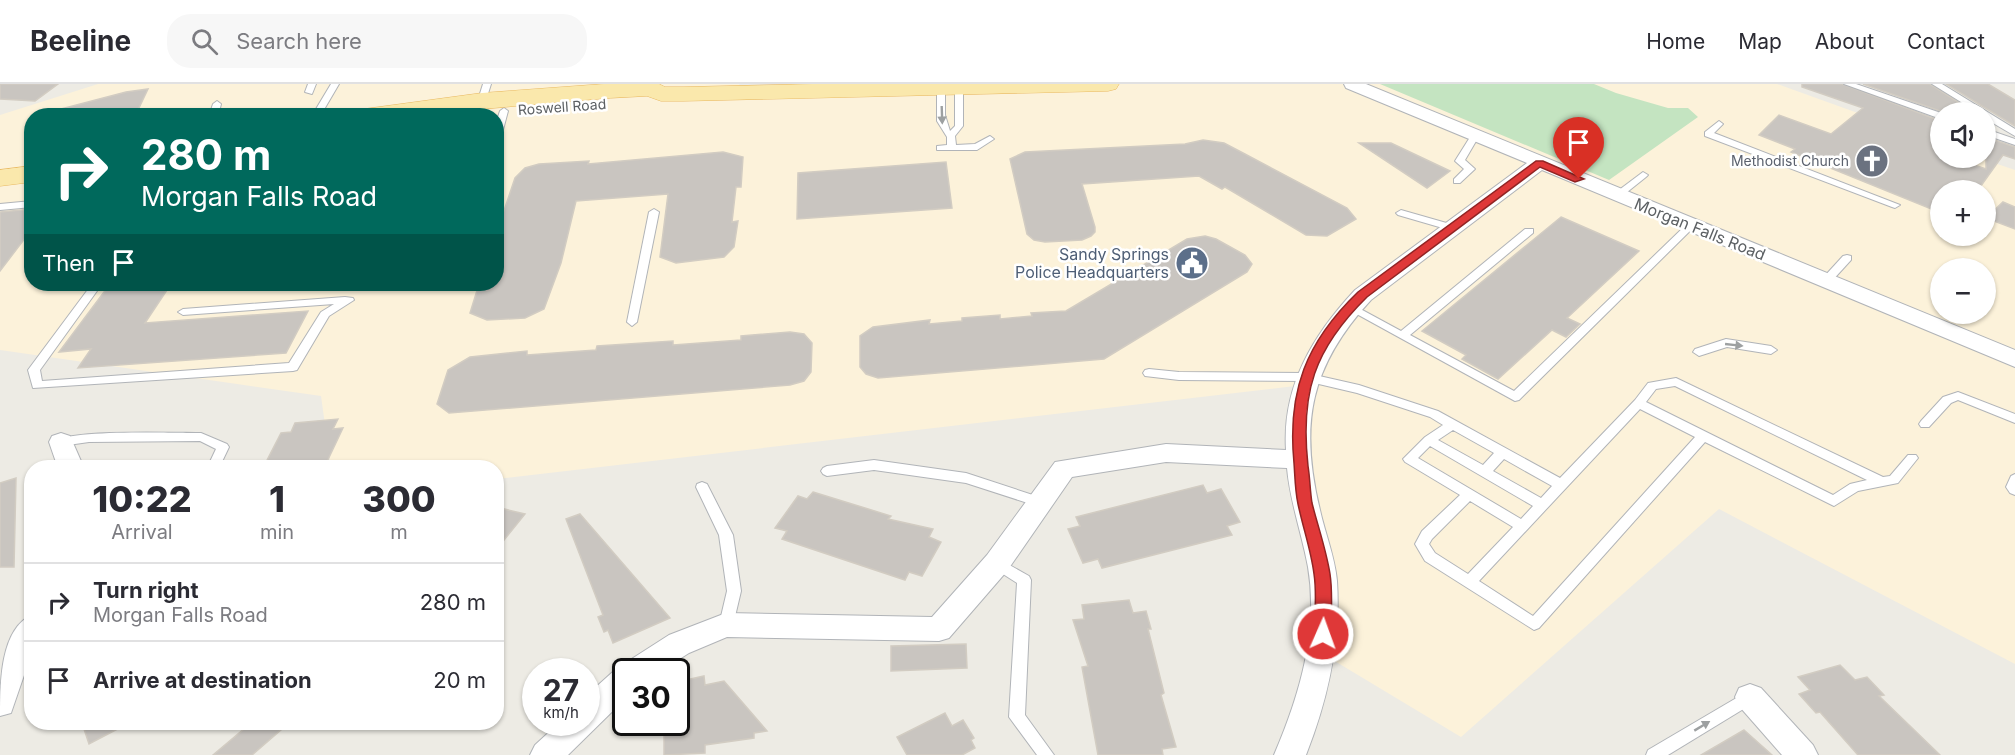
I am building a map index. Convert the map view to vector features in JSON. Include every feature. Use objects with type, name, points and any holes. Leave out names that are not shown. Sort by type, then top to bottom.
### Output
[{"type":"main road","name":"Roswell Road","points":[[404,108],[484,92],[606,88],[651,89],[661,94],[1108,84]]},
{"type":"main road","name":"Roswell Road","points":[[504,111],[651,101],[661,94]]},
{"type":"main road","points":[[0,165],[24,163]]},
{"type":"main road","points":[[0,178],[24,175]]},
{"type":"street","name":"Morgan Falls Road","points":[[1352,84],[2015,359]]},
{"type":"street","points":[[1290,755],[1306,717],[1319,667],[1324,617],[1323,577],[1316,538],[1305,502],[1297,429],[1306,376],[1322,340],[1349,307],[1539,163]]},
{"type":"street","points":[[61,442],[68,460]]},
{"type":"street","points":[[657,658],[679,644],[726,625],[939,629],[997,563],[1064,469],[1166,453],[1300,460]]},
{"type":"street","points":[[0,703],[23,651]]},
{"type":"street","points":[[600,703],[612,691]]},
{"type":"street","points":[[1750,697],[1802,755]]},
{"type":"lane","points":[[321,108],[335,84]]},
{"type":"lane","points":[[1848,84],[1930,112]]},
{"type":"lane","points":[[1936,84],[1966,102]]},
{"type":"lane","points":[[947,88],[942,126],[951,136],[952,147]]},
{"type":"lane","points":[[947,88],[959,126],[951,136]]},
{"type":"lane","points":[[216,108],[217,104]]},
{"type":"lane","points":[[1996,121],[2015,133]]},
{"type":"lane","points":[[1719,124],[1708,134],[1895,205]]},
{"type":"lane","points":[[1996,135],[2015,142]]},
{"type":"lane","points":[[1457,181],[1470,169],[1460,161],[1475,136]]},
{"type":"lane","points":[[940,148],[977,147],[990,139]]},
{"type":"lane","points":[[1618,195],[1643,175]]},
{"type":"lane","points":[[0,207],[24,205]]},
{"type":"lane","points":[[632,322],[654,212]]},
{"type":"lane","points":[[1401,213],[1453,228]]},
{"type":"lane","points":[[1349,307],[1515,397],[1691,225]]},
{"type":"lane","points":[[1402,336],[1529,231]]},
{"type":"lane","points":[[1826,281],[1847,258]]},
{"type":"lane","points":[[93,291],[34,370],[37,385],[293,367],[325,314],[349,300],[183,312]]},
{"type":"lane","points":[[1699,352],[1726,343],[1771,350]]},
{"type":"lane","points":[[1149,373],[1179,376],[1306,376],[1370,393],[1434,414],[1561,485]]},
{"type":"lane","points":[[1469,582],[1652,386],[1676,382],[1882,482]]},
{"type":"lane","points":[[1925,424],[1947,400],[1958,396],[2015,419]]},
{"type":"lane","points":[[1638,403],[1834,501],[1854,487],[1894,480],[1912,458]]},
{"type":"lane","points":[[1454,424],[1429,440],[1410,459],[1522,526]]},
{"type":"lane","points":[[1468,494],[1427,534],[1422,544],[1430,557],[1534,624],[1704,435]]},
{"type":"lane","points":[[61,442],[89,438],[201,436],[223,447],[217,460]]},
{"type":"lane","points":[[1429,440],[1542,505]]},
{"type":"lane","points":[[1484,472],[1503,452]]},
{"type":"lane","points":[[827,471],[874,465],[966,478],[1040,502]]},
{"type":"lane","points":[[2015,479],[2012,487],[2015,490]]},
{"type":"lane","points":[[702,487],[726,535],[734,591],[726,625]]},
{"type":"lane","points":[[997,563],[1024,580],[1017,717],[1046,755]]},
{"type":"lane","points":[[1653,755],[1750,697]]},
{"type":"shaded area","points":[[98,84],[739,84],[746,98],[1044,84],[1777,84],[1930,139],[1930,168],[1996,168],[1996,163],[2015,170],[2015,664],[1719,509],[1461,737],[1333,660],[1295,386],[504,478],[504,460],[330,460],[321,396],[0,350],[0,115]]},
{"type":"green space","points":[[1380,84],[1594,84],[1668,108],[1688,108],[1698,117],[1609,180]]},
{"type":"building","points":[[0,84],[58,84],[35,101],[0,99]]},
{"type":"building","points":[[1802,84],[1842,84],[1930,117],[1930,168],[1994,168],[1985,180],[1930,180],[1930,209],[1791,152],[1795,149],[1759,135],[1779,115],[1831,134],[1863,108],[1802,87]]},
{"type":"building","points":[[1863,84],[1930,84],[1958,102],[1930,102],[1930,107]]},
{"type":"building","points":[[1946,84],[1988,84],[2015,100],[2015,126],[1996,114],[1996,102],[1976,102]]},
{"type":"building","points":[[148,89],[139,108],[65,108],[126,92]]},
{"type":"building","points":[[1203,140],[1224,143],[1347,208],[1356,219],[1327,236],[1306,235],[1225,187],[1222,189],[1199,176],[1082,184],[1095,227],[1095,232],[1091,236],[1082,240],[1045,242],[1034,240],[1027,234],[1010,159],[1025,152],[1185,144]]},
{"type":"building","points":[[1996,140],[2015,147],[2015,159],[2003,155],[1996,165]]},
{"type":"building","points":[[1359,143],[1391,143],[1450,171],[1427,188]]},
{"type":"building","points":[[723,152],[743,157],[741,187],[736,187],[732,222],[738,221],[734,247],[724,257],[676,263],[660,257],[668,194],[576,201],[561,263],[544,309],[525,318],[487,320],[470,313],[477,291],[504,291],[504,210],[515,178],[525,168],[539,164],[589,161],[588,164]]},
{"type":"building","points":[[946,162],[952,208],[797,219],[798,173]]},
{"type":"building","points":[[2003,202],[2015,207],[2015,229],[1996,222],[1996,209]]},
{"type":"building","points":[[24,210],[24,240],[0,271],[0,212]]},
{"type":"building","points":[[1561,217],[1639,251],[1567,318],[1580,324],[1566,337],[1552,330],[1498,379],[1462,359],[1466,355],[1422,331]]},
{"type":"building","points":[[1205,236],[1216,239],[1245,255],[1252,264],[1247,272],[1104,359],[878,378],[866,374],[860,367],[860,336],[873,327],[930,320],[929,324],[962,321],[962,318],[1000,315],[1000,319],[1032,316],[1031,313],[1066,311],[1187,239]]},
{"type":"building","points":[[105,291],[166,291],[145,323],[308,311],[286,353],[78,368],[91,349],[59,352]]},
{"type":"building","points":[[790,332],[804,334],[812,343],[811,372],[804,381],[790,385],[449,413],[437,404],[448,370],[470,357],[527,351],[527,355],[596,350],[597,346],[673,341],[673,345],[741,340],[741,336]]},
{"type":"building","points":[[338,419],[333,429],[343,428],[328,460],[267,460],[281,433],[291,432],[295,423]]},
{"type":"building","points":[[16,478],[14,567],[0,567],[0,483]]},
{"type":"building","points":[[1203,485],[1207,493],[1221,489],[1240,522],[1227,526],[1232,535],[1102,568],[1098,559],[1083,563],[1068,529],[1080,526],[1076,517]]},
{"type":"building","points":[[813,492],[891,516],[888,519],[933,529],[929,537],[941,542],[922,576],[909,572],[905,580],[782,539],[787,531],[775,528],[798,496],[807,499]]},
{"type":"building","points":[[504,509],[525,514],[504,540]]},
{"type":"building","points":[[580,514],[670,618],[613,643],[608,630],[604,632],[598,617],[603,615],[566,519]]},
{"type":"building","points":[[1129,600],[1133,613],[1146,611],[1151,629],[1148,629],[1164,693],[1161,695],[1176,747],[1162,749],[1163,755],[1098,755],[1082,667],[1088,666],[1073,620],[1084,619],[1082,605]]},
{"type":"building","points":[[966,644],[967,668],[891,671],[891,646]]},
{"type":"building","points":[[1840,665],[1855,680],[1867,677],[1884,695],[1879,696],[1940,755],[1858,755],[1820,712],[1816,713],[1799,694],[1810,690],[1798,677]]},
{"type":"building","points":[[704,676],[705,685],[724,681],[767,731],[754,733],[754,738],[705,745],[705,753],[664,755],[664,736],[690,736],[690,679]]},
{"type":"building","points":[[945,713],[952,726],[963,720],[974,738],[971,740],[975,748],[962,755],[907,755],[897,737]]},
{"type":"building","points":[[84,730],[116,730],[89,744]]},
{"type":"building","points":[[243,730],[281,730],[252,755],[213,755]]},
{"type":"building","points":[[1744,730],[1772,755],[1701,755]]},
{"type":"place","name":"Methodist Church","points":[[1872,161]]},
{"type":"place","name":"Sandy Springs Police Headquarters","points":[[1192,263]]},
{"type":"route","points":[[1323,634],[1323,577],[1316,538],[1305,502],[1297,429],[1304,381],[1322,340],[1340,316],[1363,295],[1539,163],[1579,179]]}]
